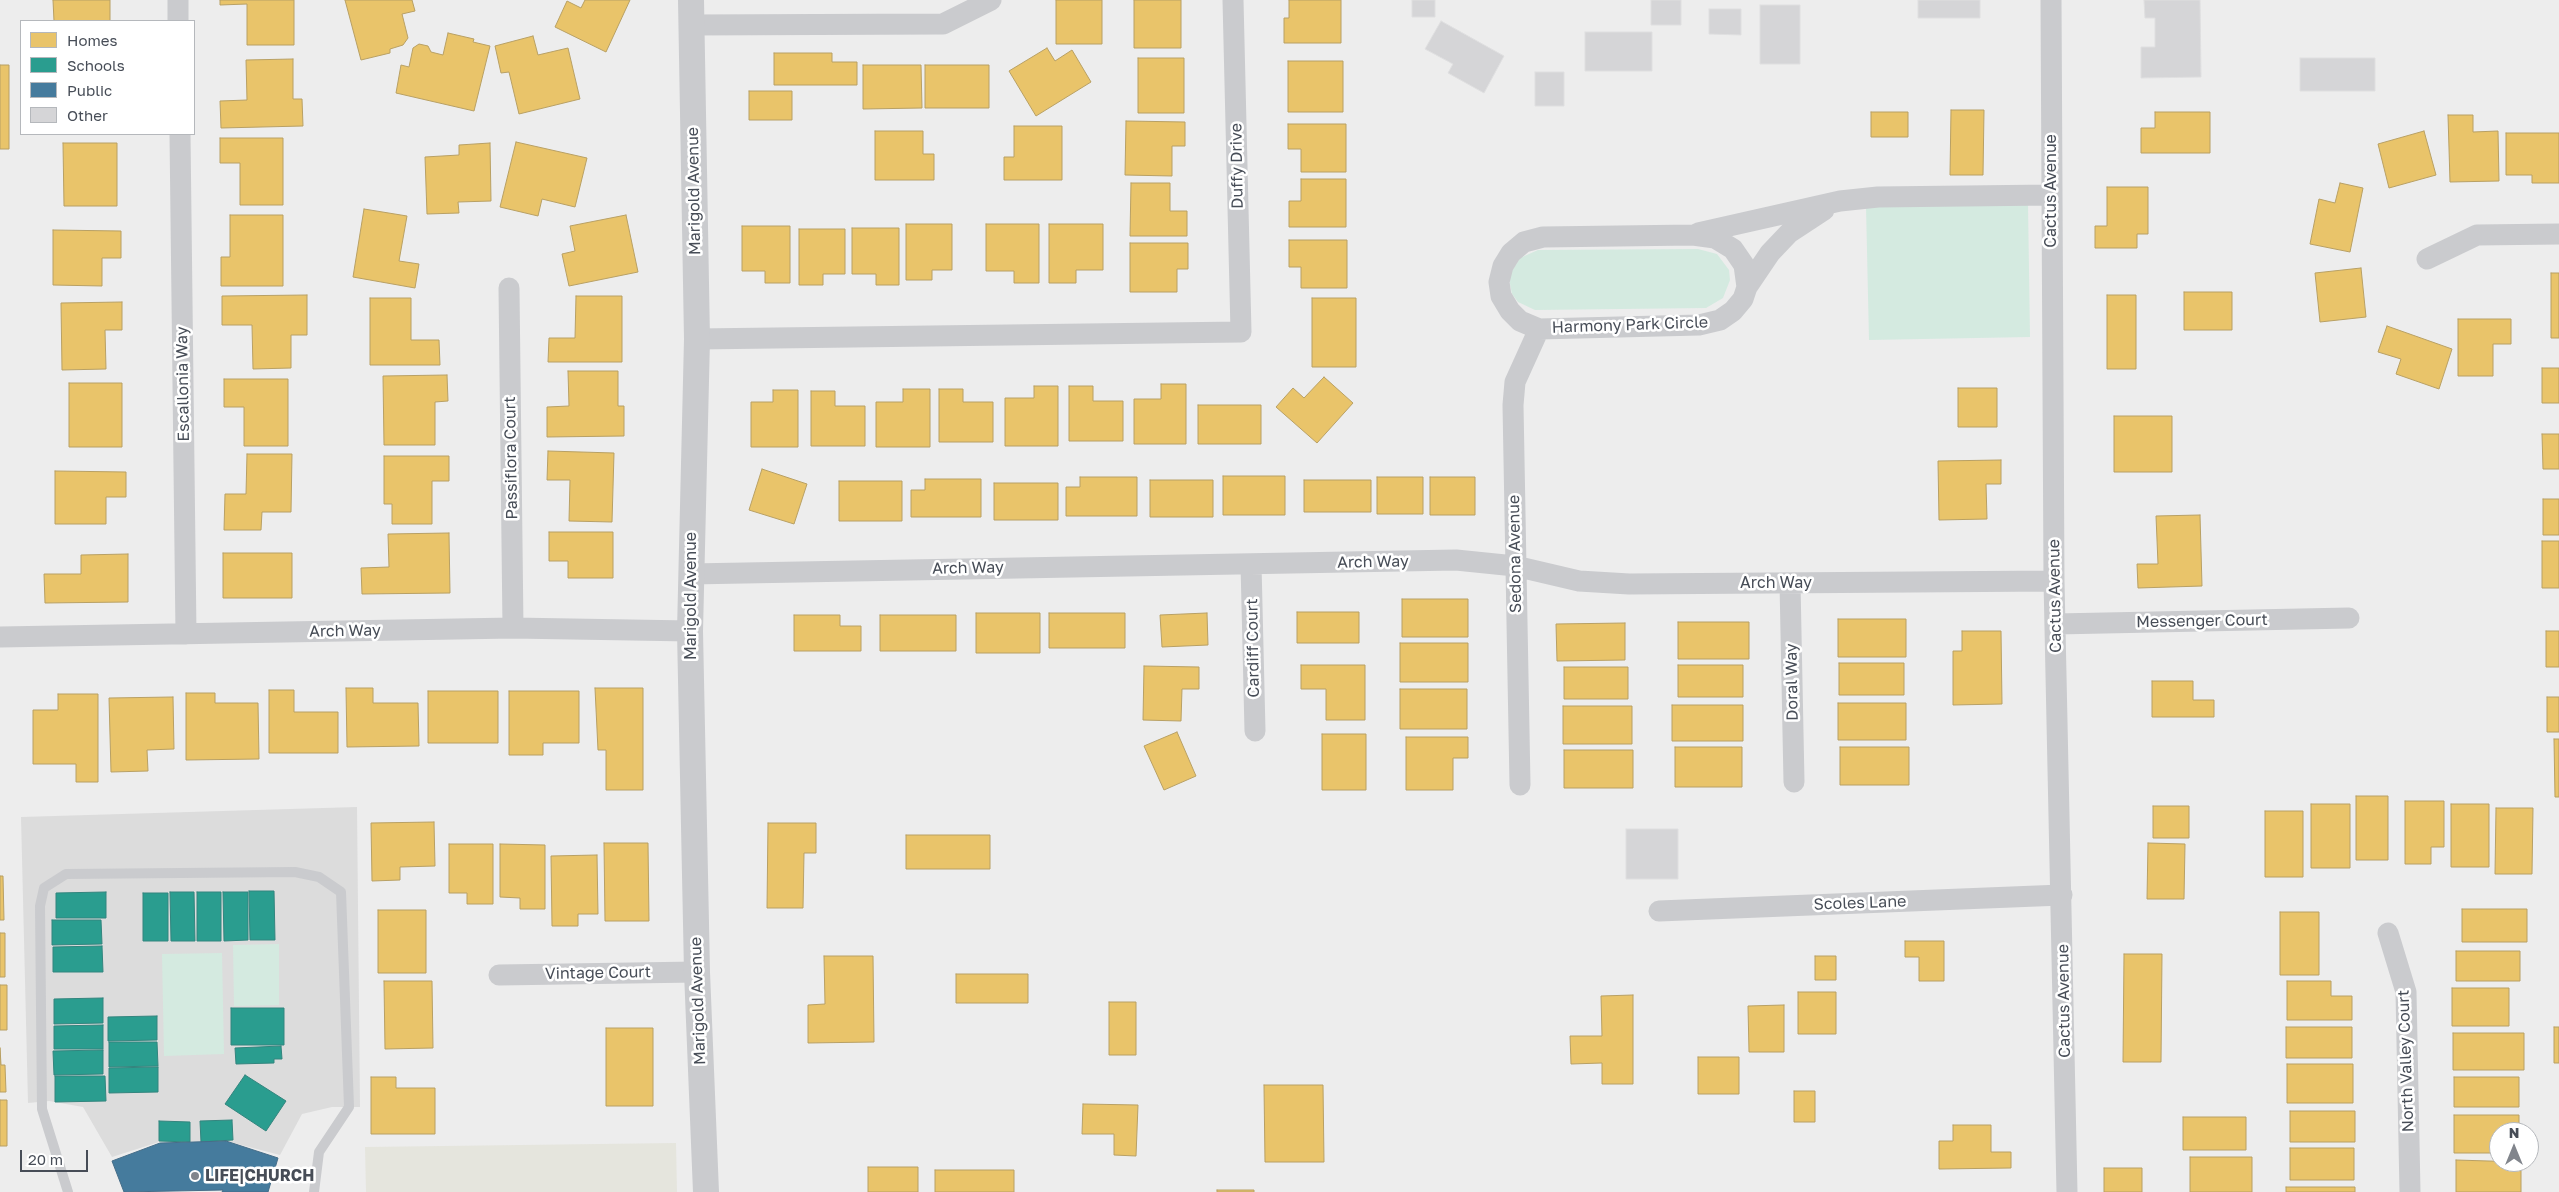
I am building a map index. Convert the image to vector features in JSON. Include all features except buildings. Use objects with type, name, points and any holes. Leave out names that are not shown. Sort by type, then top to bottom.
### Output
[{"type":"street","points":[[178,0],[178,20]]},
{"type":"street","points":[[691,13],[944,24],[991,0]]},
{"type":"street","name":"Duffy Drive","points":[[697,339],[1241,332],[1233,0]]},
{"type":"street","name":"Cactus Avenue","points":[[2051,0],[2054,581],[2067,1192]]},
{"type":"street","name":"Marigold Avenue","points":[[691,13],[697,339],[690,631],[696,972],[706,1192]]},
{"type":"street","name":"Escallonia Way","points":[[180,135],[186,634]]},
{"type":"street","name":"Harmony Park Circle","points":[[1693,235],[1840,201],[1878,197],[2051,195]]},
{"type":"street","name":"Harmony Park Circle","points":[[1748,287],[1744,266],[1733,249],[1715,238],[1693,235],[1543,237],[1524,242],[1511,253],[1503,266],[1499,282],[1501,296],[1510,311],[1520,321],[1539,329],[1699,325],[1720,320],[1733,311],[1743,299],[1748,287],[1770,253],[1789,233],[1840,201]]},
{"type":"street","points":[[2427,259],[2477,235],[2559,234]]},
{"type":"street","name":"Passiflora Court","points":[[509,288],[512,628]]},
{"type":"street","name":"Sedona Avenue","points":[[1520,785],[1513,405],[1515,382],[1539,329]]},
{"type":"street","name":"Arch Way","points":[[690,574],[1456,560],[1515,566],[1587,581],[1629,584],[2054,581]]},
{"type":"street","name":"Cardiff Court","points":[[1251,564],[1255,731]]},
{"type":"street","name":"Doral Way","points":[[1790,583],[1794,782]]},
{"type":"street","name":"Messenger Court","points":[[2056,624],[2349,618]]},
{"type":"street","name":"Arch Way","points":[[0,637],[512,628],[690,631]]},
{"type":"street","name":"Scoles Lane","points":[[1659,911],[2062,894]]},
{"type":"street","name":"North Valley Court","points":[[2388,933],[2406,992],[2410,1192]]},
{"type":"street","name":"Vintage Court","points":[[499,975],[696,972]]},
{"type":"lane","points":[[68,1192],[42,1109],[40,906],[44,888],[66,874],[295,872],[319,877],[341,892],[349,1108],[319,1152],[314,1192]]},
{"type":"shaded area","points":[[357,807],[360,1107],[332,1107],[302,1114],[280,1155],[226,1141],[159,1142],[112,1157],[83,1107],[49,1101],[28,1103],[21,817]]},
{"type":"shaded area","points":[[676,1143],[677,1192],[366,1192],[365,1147]]},
{"type":"green space","points":[[2028,204],[2030,337],[1869,340],[1866,207]]},
{"type":"green space","points":[[1698,249],[1717,254],[1729,270],[1730,280],[1723,298],[1706,308],[1535,310],[1518,302],[1512,294],[1510,274],[1520,258],[1538,250]]},
{"type":"green space","points":[[279,944],[279,1005],[234,1006],[233,945]]},
{"type":"green space","points":[[222,953],[224,1054],[164,1056],[162,954]]},
{"type":"place","name":"LIFE|CHURCH","points":[[195,1176]]}]
